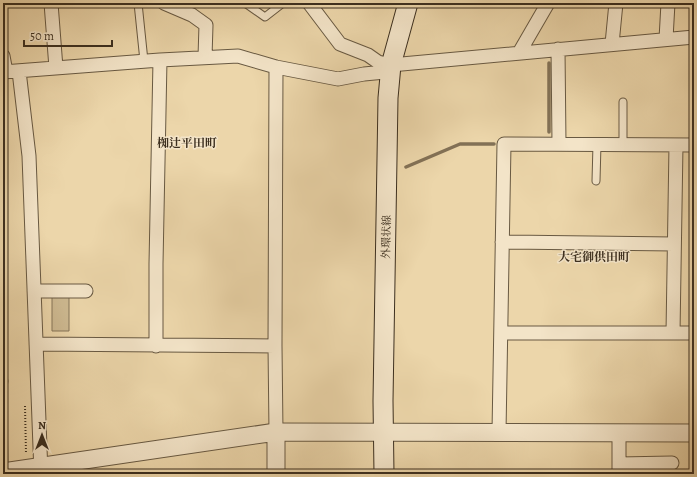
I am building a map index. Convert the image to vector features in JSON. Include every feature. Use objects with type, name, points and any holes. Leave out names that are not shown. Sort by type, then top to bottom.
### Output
[{"type":"main road","name":"外環状線","points":[[384,474],[385,432],[383,400],[388,98],[391,65],[408,3]]},
{"type":"street","points":[[51,3],[56,68]]},
{"type":"street","points":[[164,3],[192,15],[206,25],[205,57]]},
{"type":"street","points":[[309,3],[340,44],[378,62],[391,65],[694,37]]},
{"type":"street","points":[[519,53],[548,3]]},
{"type":"street","points":[[612,44],[616,3]]},
{"type":"street","points":[[666,39],[668,3]]},
{"type":"street","points":[[558,49],[559,144]]},
{"type":"street","points":[[3,56],[4,72],[144,61],[238,56],[276,67],[338,79],[385,72],[391,65]]},
{"type":"street","points":[[156,346],[160,60]]},
{"type":"street","points":[[276,67],[276,474]]},
{"type":"street","points":[[19,71],[29,156],[41,471]]},
{"type":"street","points":[[499,432],[504,144],[694,145]]},
{"type":"street","points":[[673,333],[676,145]]},
{"type":"street","points":[[502,242],[674,244]]},
{"type":"street","points":[[34,291],[86,291]]},
{"type":"street","points":[[501,333],[694,333]]},
{"type":"street","points":[[36,344],[275,346]]},
{"type":"street","points":[[3,472],[21,470],[41,471],[276,432],[694,433]]},
{"type":"street","points":[[619,432],[619,469],[672,462]]},
{"type":"lane","points":[[138,3],[144,61]]},
{"type":"lane","points":[[245,3],[265,17],[283,3]]},
{"type":"lane","points":[[623,102],[623,144]]},
{"type":"lane","points":[[596,181],[597,144]]},
{"type":"shaded area","points":[[52,296],[69,296],[69,331],[52,331]]},
{"type":"shaded area","points":[[3,367],[5,368],[8,381],[4,405],[7,408],[8,473],[3,474]]},
{"type":"waterway","points":[[549,63],[549,132]]},
{"type":"waterway","points":[[406,167],[460,144],[494,144]]},
{"type":"district","name":"椥辻平田町","points":[[187,143]]},
{"type":"district","name":"大宅御供田町","points":[[594,257]]}]
